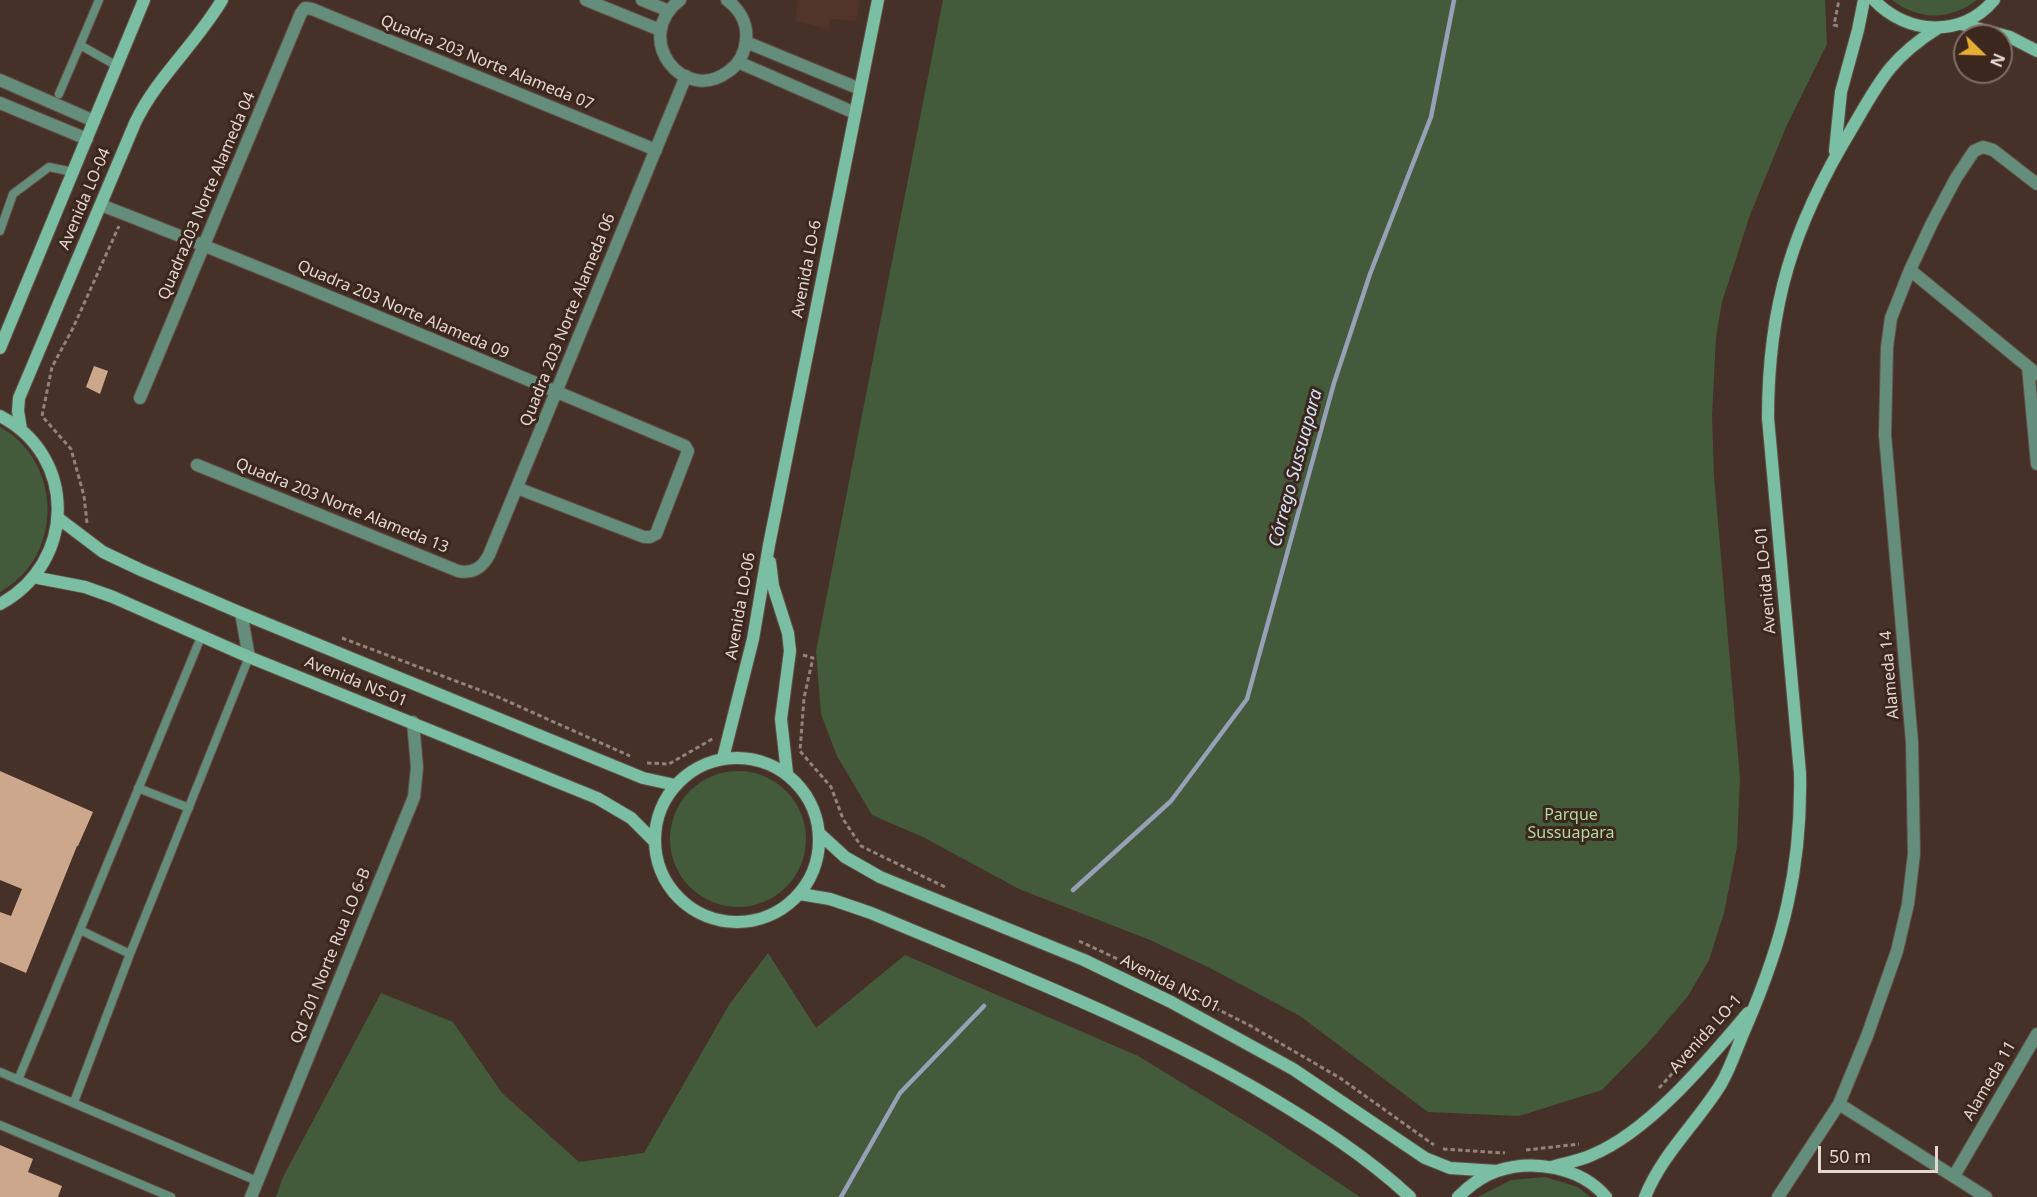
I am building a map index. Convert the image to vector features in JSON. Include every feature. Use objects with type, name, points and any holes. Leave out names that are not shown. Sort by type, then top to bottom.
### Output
[{"type":"street","name":"Avenida LO-04","points":[[0,348],[3,330],[73,172],[144,0]]},
{"type":"street","name":"Avenida LO-04","points":[[21,429],[18,411],[19,398],[135,123],[150,95],[210,19],[222,0]]},
{"type":"street","points":[[585,0],[660,30]]},
{"type":"street","points":[[642,0],[669,11]]},
{"type":"street","points":[[680,0],[669,11],[660,30],[661,45],[666,59],[676,70],[686,76],[701,80],[713,79],[727,73],[738,62],[746,42],[746,29],[742,18],[737,9],[727,0]]},
{"type":"street","name":"Avenida LO-6","points":[[769,545],[878,0]]},
{"type":"street","name":"Avenida LO-01","points":[[1834,159],[1841,92],[1864,0]]},
{"type":"street","points":[[1874,0],[1900,21],[1916,26],[1938,28],[1953,25]]},
{"type":"street","points":[[1959,24],[1981,13],[1994,0]]},
{"type":"street","name":"Quadra 203 Norte Alameda 07","points":[[305,8],[656,150]]},
{"type":"street","name":"Quadra203 Norte Alameda 04","points":[[140,398],[305,8]]},
{"type":"street","name":"Avenida LO-01","points":[[1756,1003],[1773,958],[1791,893],[1800,818],[1798,754],[1770,453],[1769,367],[1776,315],[1792,252],[1804,221],[1834,159],[1891,65],[1910,47],[1938,28]]},
{"type":"street","points":[[2013,38],[2037,51]]},
{"type":"street","points":[[746,42],[860,89]]},
{"type":"street","points":[[738,62],[855,113]]},
{"type":"street","name":"Quadra 203 Norte Alameda 06","points":[[474,570],[485,563],[489,555],[686,76]]},
{"type":"street","points":[[0,80],[94,121]]},
{"type":"street","points":[[0,103],[87,139]]},
{"type":"street","name":"Alameda 14","points":[[1778,1197],[1839,1104],[1868,1036],[1897,951],[1908,904],[1914,854],[1912,742],[1885,435],[1887,347],[1891,318],[1910,270],[1956,178],[1974,151],[1983,147],[1997,153],[2037,184]]},
{"type":"street","name":"Quadra 203 Norte Alameda 09","points":[[101,205],[204,245],[685,446],[688,451],[653,536],[644,537],[517,488]]},
{"type":"street","points":[[1910,270],[2032,370],[2037,464]]},
{"type":"street","points":[[0,416],[21,429],[37,447],[49,467],[57,495],[58,518],[51,547],[33,578],[21,590],[0,604]]},
{"type":"street","name":"Quadra 203 Norte Alameda 13","points":[[197,465],[458,571],[474,570]]},
{"type":"street","name":"Avenida NS-01","points":[[58,518],[103,552],[241,613],[643,778],[675,785]]},
{"type":"street","name":"Avenida LO-06","points":[[769,545],[773,586],[788,633],[790,651],[781,719],[787,773]]},
{"type":"street","name":"Avenida LO-06","points":[[723,758],[753,639],[769,545]]},
{"type":"street","name":"Avenida NS-01","points":[[33,578],[85,587],[249,657],[597,798],[631,818],[654,841]]},
{"type":"street","points":[[241,613],[249,657]]},
{"type":"street","name":"Qd 201 Norte Rua LO 6-B","points":[[251,1197],[414,797],[417,768],[413,722]]},
{"type":"street","points":[[723,758],[757,759],[787,773],[807,794],[821,835],[818,860],[800,894],[779,912],[753,922],[726,923],[700,915],[677,898],[662,876],[654,841],[655,826],[662,805],[675,785],[697,768],[723,758]]},
{"type":"street","name":"Avenida NS-01","points":[[821,835],[845,857],[880,877],[1084,960],[1171,1002],[1293,1069],[1425,1158],[1450,1167],[1496,1171]]},
{"type":"street","points":[[800,894],[830,899],[871,913],[1123,1019],[1230,1073],[1310,1121],[1353,1149],[1410,1197]]},
{"type":"street","name":"Avenida LO-1","points":[[1552,1167],[1591,1156],[1615,1144],[1646,1121],[1690,1078],[1756,1003]]},
{"type":"street","name":"Avenida LO-1","points":[[1645,1197],[1667,1157],[1721,1083],[1756,1003]]},
{"type":"street","name":"Alameda 11","points":[[1954,1176],[2037,1034]]},
{"type":"street","points":[[1839,1104],[1986,1197]]},
{"type":"street","points":[[1458,1197],[1471,1185],[1496,1171],[1523,1165],[1552,1167],[1579,1176],[1606,1197]]},
{"type":"lane","points":[[59,94],[99,0]]},
{"type":"lane","points":[[80,45],[117,66]]},
{"type":"lane","points":[[0,231],[14,194],[49,167],[73,172]]},
{"type":"lane","points":[[18,1080],[201,636]]},
{"type":"lane","points":[[74,1102],[130,954],[249,657]]},
{"type":"lane","points":[[138,788],[189,808]]},
{"type":"lane","points":[[81,930],[130,954]]},
{"type":"lane","points":[[0,1072],[257,1181]]},
{"type":"lane","points":[[0,1125],[171,1197]]},
{"type":"path","points":[[1838,26],[1834,25],[1839,0]]},
{"type":"path","points":[[88,529],[84,496],[71,449],[42,416],[52,368],[73,328],[119,224]]},
{"type":"path","points":[[339,637],[498,697],[636,759]]},
{"type":"path","points":[[790,651],[813,658],[804,698],[800,752],[831,787],[843,819],[861,846],[953,891]]},
{"type":"path","points":[[647,763],[669,764],[718,734]]},
{"type":"path","points":[[1072,938],[1125,963]]},
{"type":"path","points":[[1187,994],[1249,1024],[1340,1078],[1439,1149],[1514,1152]]},
{"type":"path","points":[[1658,1090],[1679,1066],[1690,1078]]},
{"type":"path","points":[[1525,1151],[1580,1144]]},
{"type":"shaded area","points":[[798,0],[860,0],[856,21],[831,19],[828,29],[795,21]]},
{"type":"green space","name":"Parque Sussuapara","points":[[943,0],[1825,0],[1827,44],[1786,127],[1750,215],[1722,302],[1716,337],[1712,416],[1714,476],[1740,778],[1737,847],[1724,913],[1709,960],[1688,996],[1647,1044],[1602,1090],[1519,1116],[1428,1112],[1300,1016],[1210,968],[1150,940],[1019,889],[925,838],[872,815],[837,756],[821,714],[816,651]]},
{"type":"green space","points":[[1892,0],[1977,0],[1957,11],[1924,15],[1902,7]]},
{"type":"green space","points":[[0,427],[21,443],[36,463],[45,485],[48,510],[45,534],[36,556],[21,576],[0,592]]},
{"type":"green space","points":[[738,771],[764,776],[776,782],[786,791],[795,801],[801,813],[806,839],[801,865],[795,877],[786,887],[776,896],[764,902],[738,907],[712,902],[700,896],[690,887],[681,877],[675,865],[670,839],[675,813],[681,801],[690,791],[700,782],[712,776]]},
{"type":"green space","points":[[768,953],[816,1028],[905,955],[1138,1056],[1264,1133],[1360,1197],[276,1197],[283,1177],[381,993],[453,1022],[502,1093],[579,1162],[644,1153],[729,1005]]},
{"type":"green space","points":[[1545,1177],[1578,1187],[1590,1197],[1478,1197],[1511,1180]]},
{"type":"building","points":[[94,366],[108,371],[100,394],[86,387]]},
{"type":"building","points":[[0,771],[93,812],[26,973],[0,962],[0,912],[11,916],[22,889],[0,880]]},
{"type":"building","points":[[0,1145],[33,1159],[28,1172],[62,1186],[58,1197],[0,1197]]},
{"type":"waterway","name":"Córrego Sussuapara","points":[[1073,890],[1171,801],[1247,699],[1334,383],[1370,274],[1431,117],[1454,0]]},
{"type":"waterway","name":"Córrego Sussuapara","points":[[841,1197],[900,1093],[984,1006]]}]
